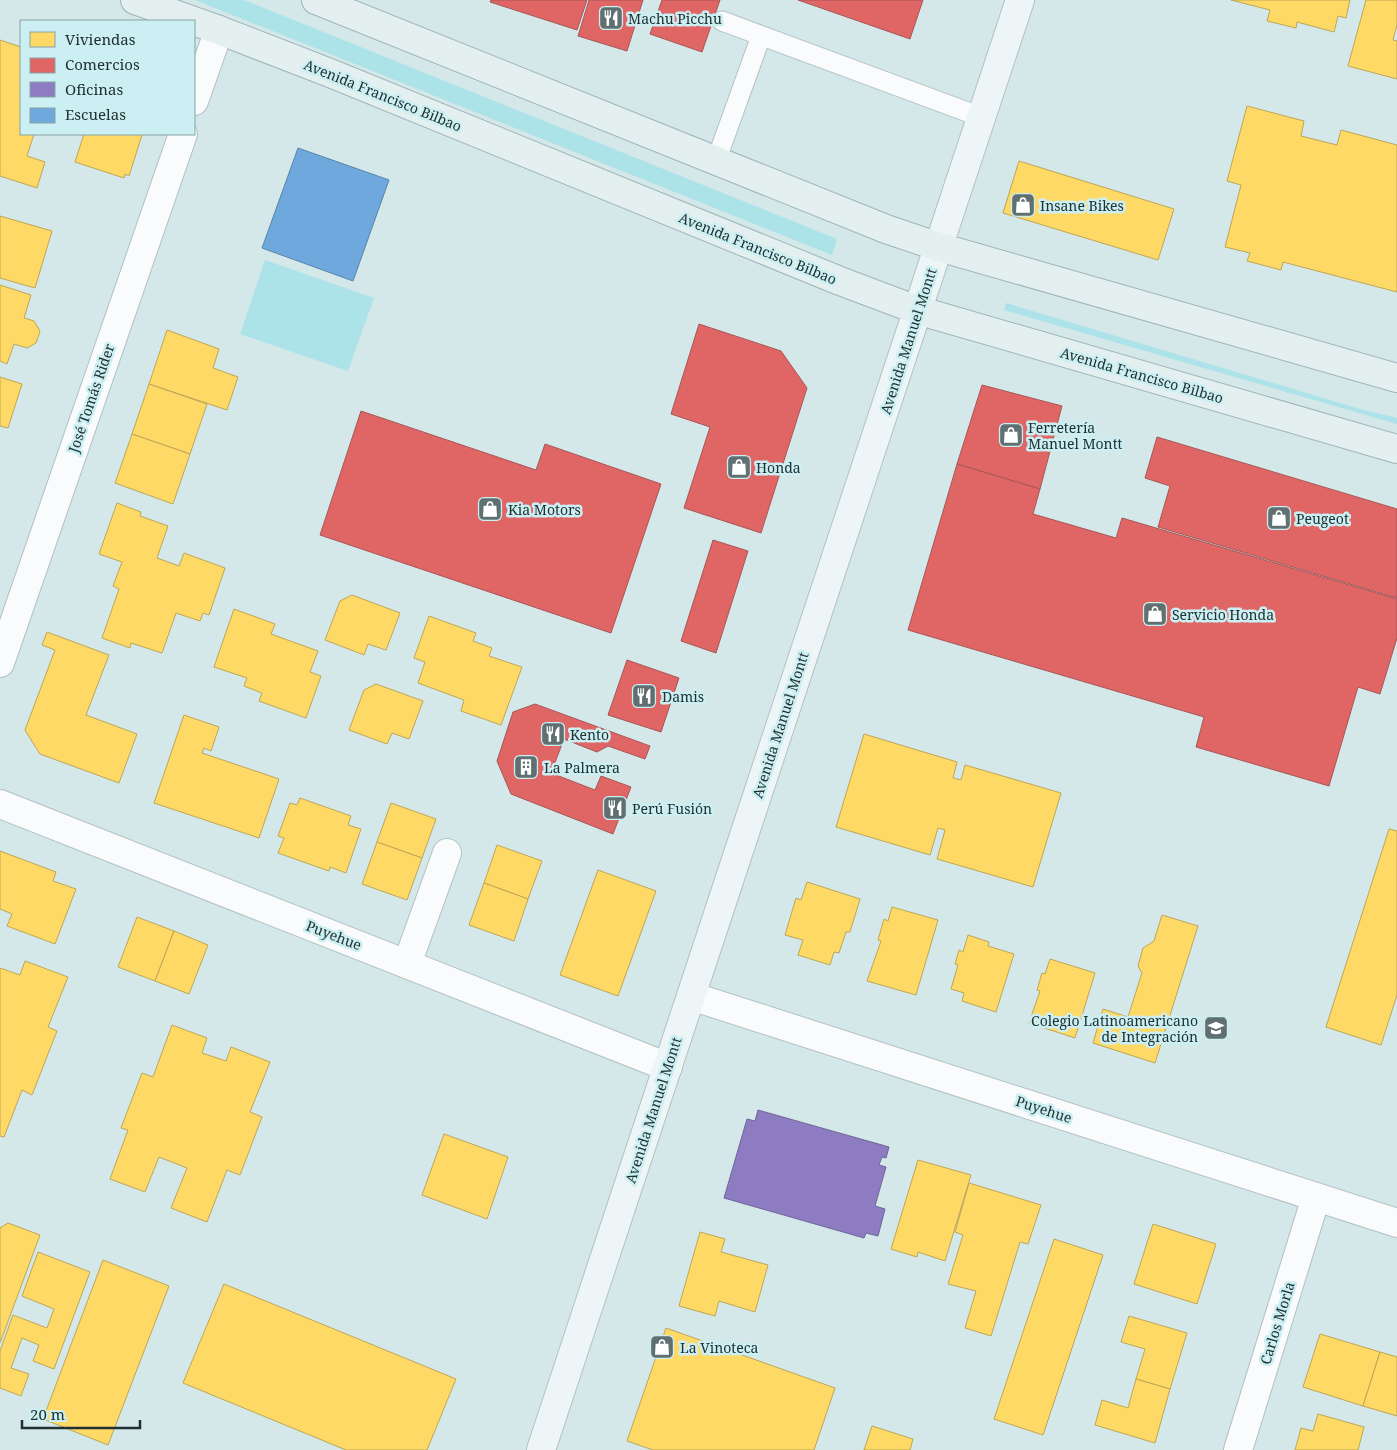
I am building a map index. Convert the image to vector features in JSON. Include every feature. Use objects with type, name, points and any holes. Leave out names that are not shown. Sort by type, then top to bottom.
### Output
[{"type":"main road","name":"Avenida Francisco Bilbao","points":[[135,0],[191,20]]},
{"type":"main road","points":[[316,0],[886,229],[939,248],[1397,378]]},
{"type":"main road","name":"Avenida Manuel Montt","points":[[541,1450],[1020,0]]},
{"type":"main road","name":"Avenida Francisco Bilbao","points":[[195,21],[339,77],[856,288],[917,310],[1397,449]]},
{"type":"street","points":[[195,98],[219,30]]},
{"type":"street","name":"José Tomás Rider","points":[[0,663],[182,135]]},
{"type":"street","name":"Puyehue","points":[[0,804],[668,1066]]},
{"type":"street","points":[[407,964],[446,853]]},
{"type":"street","name":"Puyehue","points":[[691,996],[1397,1223]]},
{"type":"street","name":"Carlos Morla","points":[[1238,1450],[1316,1197]]},
{"type":"lane","points":[[722,21],[981,117]]},
{"type":"lane","points":[[716,161],[761,36]]},
{"type":"shaded area","points":[[195,0],[244,0],[837,239],[832,255]]},
{"type":"shaded area","points":[[265,260],[374,298],[348,371],[240,334]]},
{"type":"shaded area","points":[[1006,303],[1360,409],[1397,418],[1397,424],[1004,310]]},
{"type":"building: Viviendas","points":[[1231,0],[1350,0],[1346,18],[1338,16],[1334,32],[1297,22],[1296,28],[1267,21],[1270,10]]},
{"type":"building: Viviendas","points":[[1366,0],[1397,0],[1397,25],[1393,40],[1397,41],[1397,79],[1348,66]]},
{"type":"building: Viviendas","points":[[0,40],[20,47],[20,135],[34,135],[27,156],[45,162],[37,188],[0,176]]},
{"type":"building: Viviendas","points":[[1247,106],[1304,121],[1301,136],[1337,145],[1341,130],[1397,145],[1397,292],[1283,262],[1281,270],[1247,261],[1250,253],[1225,247],[1241,185],[1227,181]]},
{"type":"building: Viviendas","points":[[84,135],[142,135],[129,176],[125,174],[124,178],[75,162]]},
{"type":"building: Viviendas","points":[[1019,161],[1174,209],[1158,260],[1003,213]]},
{"type":"building: Viviendas","points":[[0,216],[52,231],[35,288],[0,278]]},
{"type":"building: Viviendas","points":[[0,285],[31,295],[24,318],[34,321],[40,331],[36,343],[27,348],[14,344],[7,364],[0,361]]},
{"type":"building: Viviendas","points":[[167,330],[219,349],[213,368],[238,377],[227,410],[149,384]]},
{"type":"building: Viviendas","points":[[0,377],[22,384],[8,428],[0,426]]},
{"type":"building: Viviendas","points":[[149,384],[207,404],[190,454],[132,434]]},
{"type":"building: Viviendas","points":[[132,434],[190,454],[173,504],[115,483]]},
{"type":"building: Viviendas","points":[[117,503],[141,512],[140,516],[168,526],[157,558],[179,566],[184,553],[225,568],[209,615],[203,613],[200,621],[176,613],[162,653],[131,643],[130,648],[102,638],[119,589],[113,586],[122,562],[99,554]]},
{"type":"building: Viviendas","points":[[352,595],[400,613],[386,650],[368,644],[364,655],[325,640],[340,601]]},
{"type":"building: Viviendas","points":[[234,609],[275,624],[271,634],[318,651],[310,672],[321,676],[306,718],[259,701],[262,693],[244,686],[247,678],[214,667]]},
{"type":"building: Viviendas","points":[[429,616],[476,633],[473,641],[492,648],[489,656],[522,667],[501,725],[461,711],[464,700],[418,683],[425,662],[414,658]]},
{"type":"building: Viviendas","points":[[47,632],[109,655],[86,715],[137,734],[119,783],[40,754],[25,730],[55,650],[42,645]]},
{"type":"building: Viviendas","points":[[376,684],[423,701],[409,739],[392,733],[387,744],[349,730],[364,690]]},
{"type":"building: Viviendas","points":[[184,715],[219,727],[211,751],[204,748],[202,753],[279,779],[259,838],[154,803]]},
{"type":"building: Viviendas","points":[[864,734],[957,762],[953,778],[961,780],[965,765],[1061,793],[1033,887],[937,859],[945,830],[938,828],[930,855],[836,827]]},
{"type":"building: Viviendas","points":[[300,798],[351,816],[348,825],[361,829],[346,873],[330,867],[329,871],[278,853],[284,838],[278,836],[290,803],[297,805]]},
{"type":"building: Viviendas","points":[[391,803],[436,819],[422,858],[377,842]]},
{"type":"building: Viviendas","points":[[1389,829],[1397,831],[1397,995],[1381,1045],[1326,1027]]},
{"type":"building: Viviendas","points":[[377,842],[422,858],[407,900],[362,884]]},
{"type":"building: Viviendas","points":[[497,845],[542,861],[528,899],[484,883]]},
{"type":"building: Viviendas","points":[[0,851],[56,872],[53,881],[76,889],[55,944],[7,926],[12,914],[0,909]]},
{"type":"building: Viviendas","points":[[598,870],[656,891],[618,996],[560,975]]},
{"type":"building: Viviendas","points":[[807,882],[860,899],[850,932],[846,932],[839,953],[834,952],[830,965],[798,955],[803,940],[785,935],[796,898],[801,900]]},
{"type":"building: Viviendas","points":[[484,883],[528,899],[514,941],[469,925]]},
{"type":"building: Viviendas","points":[[892,907],[938,920],[916,995],[867,981],[881,941],[878,940],[884,919],[888,921]]},
{"type":"building: Viviendas","points":[[1162,915],[1198,926],[1155,1063],[1093,1043],[1103,1009],[1128,1017],[1142,973],[1138,966],[1143,948],[1154,941]]},
{"type":"building: Viviendas","points":[[137,917],[174,931],[155,981],[118,967]]},
{"type":"building: Viviendas","points":[[174,931],[208,945],[189,994],[155,981]]},
{"type":"building: Viviendas","points":[[968,935],[989,942],[988,946],[1014,954],[996,1012],[962,1001],[964,993],[951,989],[958,965],[955,964],[959,950],[963,952]]},
{"type":"building: Viviendas","points":[[1050,959],[1095,973],[1075,1038],[1029,1023],[1040,991],[1037,990],[1042,973],[1045,974]]},
{"type":"building: Viviendas","points":[[25,961],[68,977],[48,1027],[57,1031],[32,1095],[22,1090],[4,1137],[0,1136],[0,968],[20,975]]},
{"type":"building: Viviendas","points":[[172,1025],[207,1038],[202,1053],[226,1061],[231,1047],[270,1062],[250,1112],[262,1117],[240,1175],[227,1170],[207,1222],[171,1208],[187,1168],[159,1157],[145,1192],[110,1179],[128,1130],[121,1128],[142,1073],[153,1077]]},
{"type":"building: Viviendas","points":[[444,1134],[508,1157],[487,1219],[422,1195]]},
{"type":"building: Viviendas","points":[[918,1160],[971,1175],[945,1261],[918,1252],[917,1257],[891,1249]]},
{"type":"building: Viviendas","points":[[969,1183],[1041,1205],[1028,1244],[1020,1242],[991,1336],[965,1328],[976,1291],[948,1284],[963,1235],[955,1232]]},
{"type":"building: Viviendas","points":[[8,1223],[40,1235],[0,1343],[0,1228]]},
{"type":"building: Viviendas","points":[[1153,1224],[1216,1244],[1197,1304],[1134,1284]]},
{"type":"building: Viviendas","points":[[700,1232],[725,1239],[721,1252],[768,1265],[755,1312],[719,1301],[715,1316],[679,1306]]},
{"type":"building: Viviendas","points":[[1054,1239],[1103,1255],[1043,1435],[994,1419]]},
{"type":"building: Viviendas","points":[[38,1252],[90,1272],[54,1369],[33,1361],[39,1345],[22,1338],[11,1368],[29,1374],[21,1396],[0,1388],[0,1351],[13,1315],[47,1328],[54,1309],[22,1296]]},
{"type":"building: Viviendas","points":[[103,1260],[169,1286],[108,1445],[43,1419]]},
{"type":"building: Viviendas","points":[[224,1284],[456,1379],[427,1450],[346,1450],[183,1383]]},
{"type":"building: Viviendas","points":[[1129,1316],[1187,1333],[1170,1389],[1136,1379],[1145,1349],[1121,1342]]},
{"type":"building: Viviendas","points":[[666,1328],[835,1388],[814,1450],[653,1450],[627,1441]]},
{"type":"building: Viviendas","points":[[1320,1334],[1380,1352],[1363,1406],[1303,1387]]},
{"type":"building: Viviendas","points":[[1380,1352],[1397,1357],[1397,1416],[1363,1406]]},
{"type":"building: Viviendas","points":[[1136,1379],[1170,1389],[1155,1443],[1095,1425],[1102,1400],[1128,1408]]},
{"type":"building: Viviendas","points":[[1318,1414],[1364,1427],[1358,1450],[1295,1450],[1301,1428],[1313,1431]]},
{"type":"building: Viviendas","points":[[872,1426],[913,1439],[910,1450],[864,1450]]},
{"type":"building: Comercios","points":[[491,0],[587,0],[577,30],[490,2]]},
{"type":"building: Comercios","name":"Machu Picchu","points":[[589,0],[643,0],[627,51],[578,36]]},
{"type":"building: Comercios","points":[[662,0],[720,0],[702,52],[650,34]]},
{"type":"building: Comercios","points":[[798,0],[923,0],[910,39]]},
{"type":"building: Comercios","name":"Honda","points":[[699,324],[781,351],[807,388],[761,533],[684,508],[710,427],[671,414]]},
{"type":"building: Comercios","name":"Ferretería Manuel Montt","points":[[982,385],[1062,406],[1040,489],[957,464]]},
{"type":"building: Comercios","name":"Kia Motors","points":[[361,411],[536,470],[545,444],[661,484],[611,633],[320,535]]},
{"type":"building: Comercios","name":"Peugeot","points":[[1157,437],[1397,509],[1397,598],[1158,527],[1170,486],[1145,478]]},
{"type":"building: Comercios","name":"Servicio Honda","points":[[957,464],[1040,489],[1033,514],[1116,538],[1122,518],[1397,599],[1397,638],[1380,694],[1358,687],[1329,786],[1196,747],[1204,717],[908,630]]},
{"type":"building: Comercios","points":[[713,540],[748,551],[716,653],[681,641]]},
{"type":"building: Comercios","name":"Damis","points":[[627,660],[679,678],[661,732],[608,715]]},
{"type":"building: Comercios","name":"La Palmera","points":[[535,704],[650,746],[645,759],[608,746],[597,752],[564,739],[551,773],[595,790],[601,776],[631,787],[613,834],[511,794],[497,761],[513,712]]},
{"type":"building: Oficinas","points":[[758,1110],[889,1147],[886,1158],[882,1157],[879,1165],[886,1167],[875,1206],[885,1209],[878,1236],[866,1233],[864,1238],[724,1198],[747,1119],[755,1121]]},
{"type":"building: Escuelas","points":[[298,148],[389,180],[353,281],[262,248]]},
{"type":"place","name":"Machu Picchu","points":[[611,18]]},
{"type":"place","name":"Insane Bikes","points":[[1023,205]]},
{"type":"place","name":"Ferretería Manuel Montt","points":[[1011,435]]},
{"type":"place","name":"Honda","points":[[739,467]]},
{"type":"place","name":"Kia Motors","points":[[490,509]]},
{"type":"place","name":"Peugeot","points":[[1279,518]]},
{"type":"place","name":"Servicio Honda","points":[[1155,614]]},
{"type":"place","name":"Damis","points":[[644,696]]},
{"type":"place","name":"Kento","points":[[553,734]]},
{"type":"place","name":"La Palmera","points":[[526,767]]},
{"type":"place","name":"Perú Fusión","points":[[615,808]]},
{"type":"place","name":"Colegio Latinoamericano de Integración","points":[[1216,1028]]},
{"type":"place","name":"La Vinoteca","points":[[662,1347]]}]
